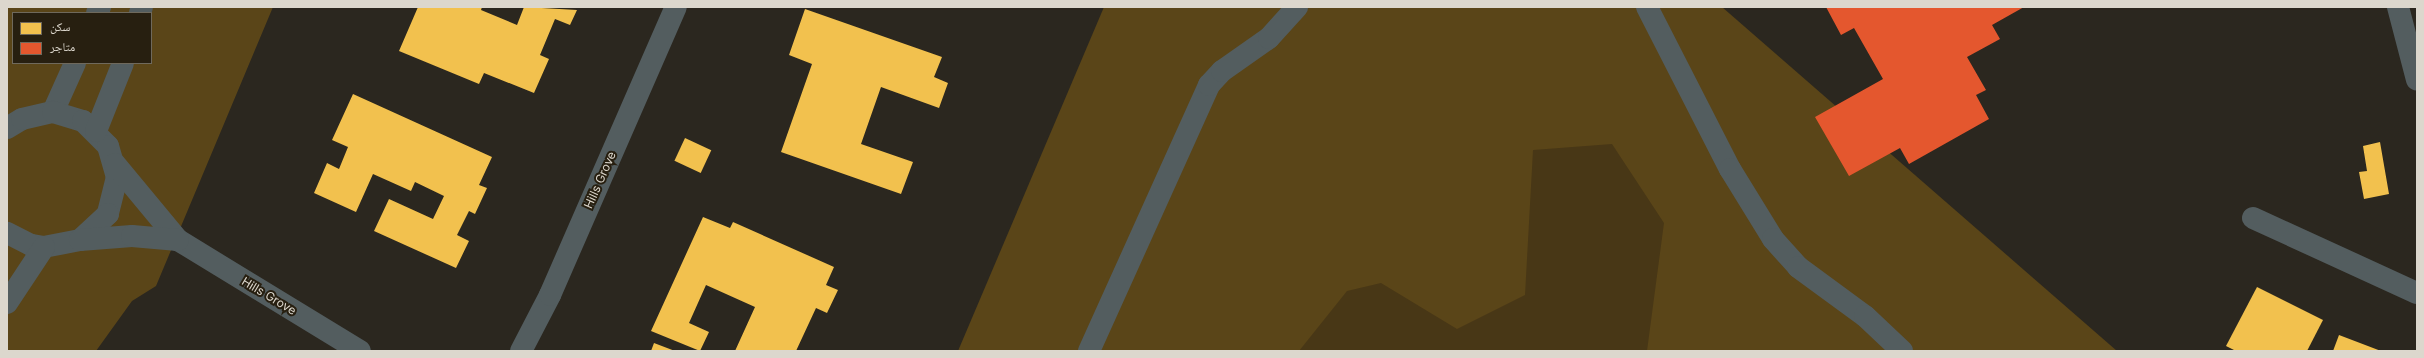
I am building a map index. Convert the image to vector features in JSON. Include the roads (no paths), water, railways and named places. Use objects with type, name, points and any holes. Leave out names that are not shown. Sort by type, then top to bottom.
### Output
[{"type":"street","name":"Hills Grove","points":[[521,351],[550,295],[676,7]]},
{"type":"street","points":[[1089,351],[1209,85],[1222,71],[1269,38],[1297,7]]},
{"type":"street","points":[[1647,7],[1730,170],[1773,239],[1798,267],[1865,316],[1902,351]]},
{"type":"street","points":[[2398,7],[2417,80]]},
{"type":"street","points":[[52,112],[75,64]]},
{"type":"street","points":[[96,131],[123,64]]},
{"type":"street","points":[[7,128],[22,119],[52,112],[68,115],[96,131],[108,146],[115,164],[116,190],[108,214],[80,240]]},
{"type":"street","name":"Hills Grove","points":[[115,164],[178,240],[360,351]]},
{"type":"street","points":[[2253,218],[2417,293]]},
{"type":"street","points":[[7,234],[18,241],[44,248],[7,303]]},
{"type":"street","name":"Hills Grove","points":[[44,248],[80,240],[132,236],[178,240]]}]
